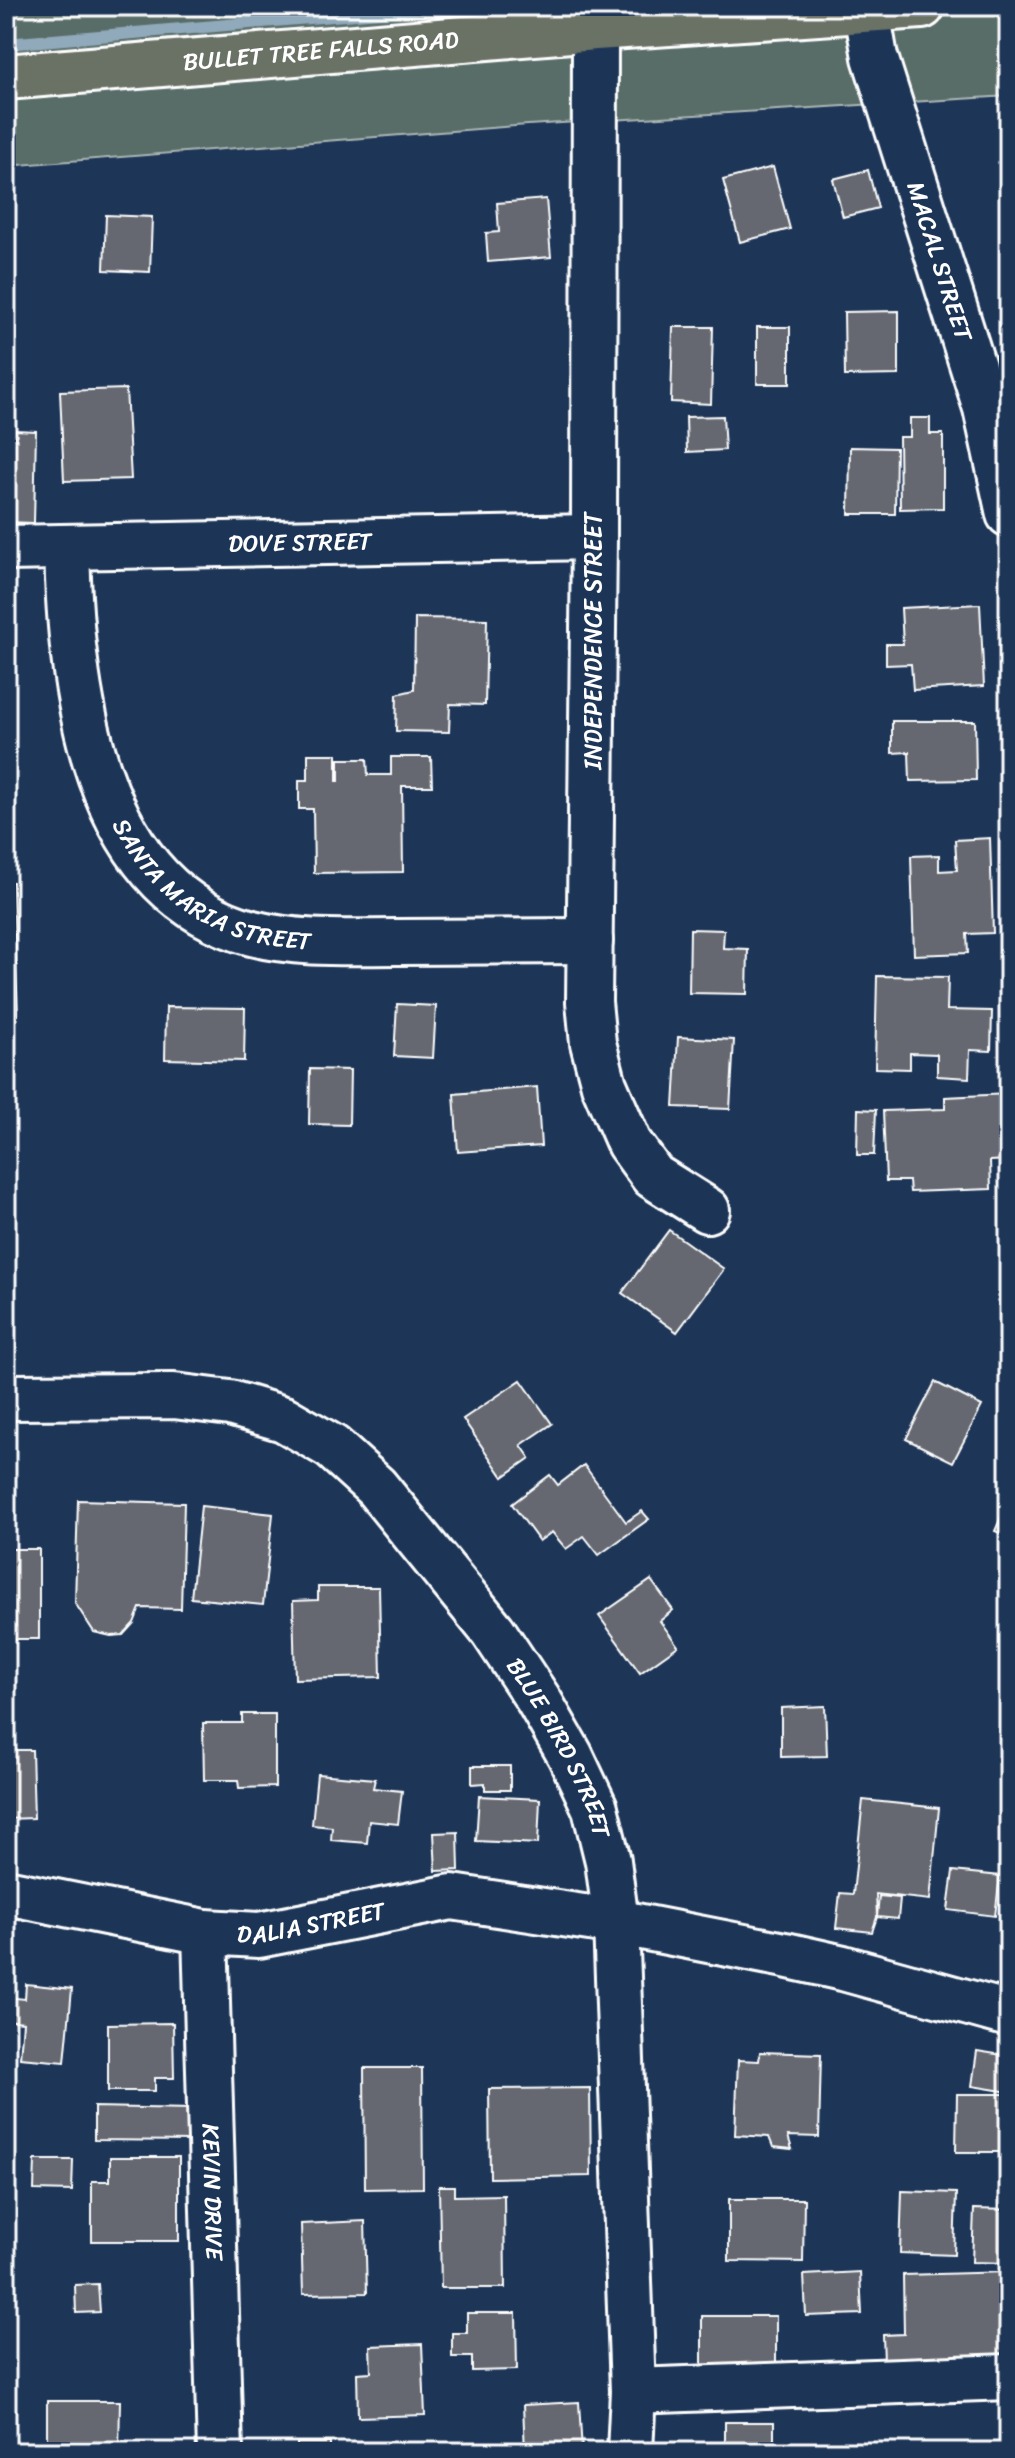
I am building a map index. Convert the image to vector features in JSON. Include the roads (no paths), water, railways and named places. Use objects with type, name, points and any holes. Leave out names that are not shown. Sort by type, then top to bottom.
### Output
[{"type":"main road","name":"BULLET TREE FALLS ROAD","points":[[6,77],[595,28],[922,6]]},
{"type":"street","name":"MACAL STREET","points":[[866,8],[875,57],[998,409],[1009,514]]},
{"type":"street","name":"INDEPENDENCE STREET","points":[[595,28],[589,1002],[593,1043],[604,1085],[629,1143],[653,1176],[707,1210]]},
{"type":"street","name":"DOVE STREET","points":[[6,548],[594,537]]},
{"type":"street","name":"SANTA MARIA STREET","points":[[67,547],[72,654],[85,726],[103,787],[132,842],[169,888],[207,916],[253,933],[311,942],[590,941]]},
{"type":"street","name":"BLUE BIRD STREET","points":[[6,1397],[174,1396],[230,1403],[284,1419],[332,1447],[376,1487],[493,1631],[538,1699],[570,1755],[595,1808],[608,1861],[616,1922],[633,2391],[630,2452]]},
{"type":"street","name":"DALIA STREET","points":[[6,1892],[205,1932],[259,1935],[452,1897],[616,1922],[843,1968],[1009,2014]]},
{"type":"street","name":"KEVIN DRIVE","points":[[205,1932],[220,2452]]},
{"type":"street","points":[[633,2391],[1009,2377]]},
{"type":"waterway","points":[[6,44],[450,6]]}]
